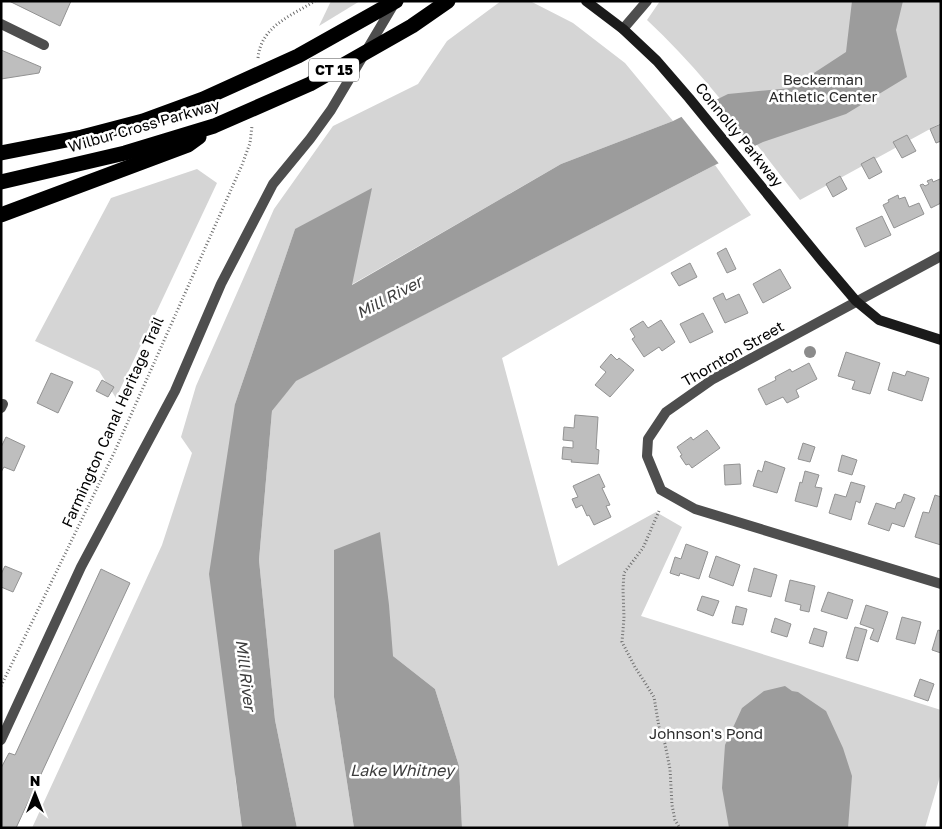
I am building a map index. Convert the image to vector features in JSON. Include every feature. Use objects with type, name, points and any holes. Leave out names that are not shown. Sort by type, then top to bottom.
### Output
[{"type":"highway","name":"Wilbur Cross Parkway","points":[[1,153],[82,137],[143,121],[203,99],[298,56],[395,1]]},
{"type":"highway","name":"Wilbur Cross Parkway","points":[[1,182],[125,153],[214,126],[310,84],[412,26],[448,1]]},
{"type":"highway","points":[[1,215],[188,145],[214,126]]},
{"type":"main road","name":"Connolly Parkway","points":[[586,1],[623,29],[657,61],[856,301],[879,320],[941,340]]},
{"type":"street","points":[[1,740],[81,567],[175,391],[221,284],[273,184],[331,110],[395,1]]},
{"type":"street","points":[[623,29],[647,1]]},
{"type":"street","points":[[1,24],[44,45]]},
{"type":"street","name":"Thornton Street","points":[[941,256],[713,379],[666,412],[648,439],[647,456],[661,490],[695,509],[941,584]]},
{"type":"path","name":"Farmington Canal Heritage Trail","points":[[1,686],[114,453],[242,165]]},
{"type":"path","points":[[659,511],[643,548],[624,573],[622,642],[654,697],[660,727],[666,744],[670,769],[672,805],[675,820],[680,828]]},
{"type":"green space","points":[[331,1],[360,1],[319,26]]},
{"type":"green space","points":[[501,1],[530,1],[573,23],[625,63],[673,121],[561,164],[351,285],[295,229],[235,404],[235,776],[242,828],[32,828],[162,545],[192,453],[181,437],[196,386],[274,209],[333,126],[418,84],[447,41]]},
{"type":"green space","name":"Beckerman Athletic Center","points":[[660,1],[941,1],[941,123],[800,200],[708,84],[647,20]]},
{"type":"green space","points":[[715,165],[751,215],[502,358],[558,566],[656,512],[682,527],[641,616],[941,710],[941,773],[925,828],[462,828],[459,766],[435,689],[393,656],[334,697],[354,828],[297,828],[275,720],[259,560],[272,411],[295,381]]},
{"type":"green space","points":[[197,169],[217,183],[116,398],[99,371],[35,341],[111,198]]},
{"type":"water","name":"Mill River","points":[[852,1],[903,1],[896,30],[907,77],[846,114],[763,142],[715,165],[296,381],[272,411],[259,560],[275,720],[297,828],[242,828],[209,574],[235,404],[295,229],[372,188],[352,285],[561,164],[673,121],[728,94],[791,88],[846,52]]},
{"type":"water","name":"Lake Whitney","points":[[380,532],[393,656],[435,689],[459,766],[462,828],[354,828],[334,697],[334,550]]},
{"type":"water","name":"Johnson's Pond","points":[[785,686],[792,691],[798,692],[826,711],[843,748],[852,776],[848,828],[729,828],[722,788],[725,745],[742,708],[764,691]]},
{"type":"pier","points":[[713,98],[753,149],[720,165],[680,115]]},
{"type":"building","points":[[9,1],[71,1],[60,26]]},
{"type":"building","points":[[1,50],[41,67],[39,73],[1,79]]},
{"type":"building","points":[[941,124],[941,141],[936,143],[930,129]]},
{"type":"building","points":[[907,135],[916,151],[902,158],[893,142]]},
{"type":"building","points":[[874,157],[882,172],[869,179],[861,164]]},
{"type":"building","points":[[840,176],[847,189],[833,197],[826,184]]},
{"type":"building","points":[[932,179],[933,182],[940,179],[941,203],[931,208],[920,185],[923,184],[925,186],[929,184],[927,181]]},
{"type":"building","points":[[898,195],[899,199],[905,197],[909,207],[919,203],[924,214],[894,228],[883,205]]},
{"type":"building","points":[[882,216],[891,235],[865,247],[856,228]]},
{"type":"building","points":[[726,248],[736,269],[727,273],[717,253]]},
{"type":"building","points":[[690,263],[697,277],[679,286],[671,273]]},
{"type":"building","points":[[780,269],[791,288],[763,303],[753,284]]},
{"type":"building","points":[[723,293],[726,300],[739,294],[748,313],[725,323],[713,298]]},
{"type":"building","points":[[703,313],[713,332],[690,343],[680,324]]},
{"type":"building","points":[[661,320],[675,342],[662,351],[659,347],[644,357],[632,339],[635,337],[630,329],[643,321],[648,328]]},
{"type":"building","points":[[846,352],[880,363],[870,394],[852,389],[855,381],[838,376]]},
{"type":"building","points":[[611,354],[634,370],[610,397],[595,385],[606,372],[600,367]]},
{"type":"building","points":[[809,363],[817,379],[796,390],[799,397],[787,403],[783,397],[766,405],[758,389],[776,380],[775,377],[790,369],[792,372]]},
{"type":"building","points":[[907,371],[929,378],[922,401],[888,390],[893,372],[905,376]]},
{"type":"building","points":[[51,373],[73,382],[58,413],[37,403]]},
{"type":"building","points":[[102,380],[114,387],[108,397],[96,391]]},
{"type":"building","points":[[575,415],[598,417],[596,449],[599,450],[598,464],[571,462],[572,460],[562,459],[563,447],[573,448],[573,441],[563,440],[564,427],[574,428]]},
{"type":"building","points":[[707,430],[720,448],[692,468],[689,464],[686,465],[677,447],[691,437],[693,440]]},
{"type":"building","points":[[6,437],[25,446],[14,471],[4,467],[1,472],[1,447]]},
{"type":"building","points":[[803,443],[815,447],[810,462],[798,459]]},
{"type":"building","points":[[842,455],[857,460],[852,475],[838,471]]},
{"type":"building","points":[[765,461],[785,468],[777,493],[753,486],[758,470],[762,472]]},
{"type":"building","points":[[740,464],[741,484],[725,485],[724,465]]},
{"type":"building","points":[[805,471],[819,475],[815,487],[822,488],[817,507],[795,501]]},
{"type":"building","points":[[599,474],[605,487],[602,488],[610,505],[606,506],[611,517],[594,525],[582,505],[576,508],[572,499],[578,497],[573,486]]},
{"type":"building","points":[[851,482],[865,486],[860,503],[856,501],[851,520],[829,513],[835,494],[846,497]]},
{"type":"building","points":[[904,494],[915,498],[904,527],[892,523],[889,531],[868,524],[876,503],[895,509],[897,503],[901,502]]},
{"type":"building","points":[[935,495],[941,497],[941,545],[915,537],[923,512],[929,513]]},
{"type":"building","points":[[686,544],[708,552],[699,579],[680,573],[679,576],[670,573],[675,557],[681,559]]},
{"type":"building","points":[[716,556],[740,565],[733,586],[709,577]]},
{"type":"building","points":[[5,566],[22,573],[13,592],[1,587],[1,574]]},
{"type":"building","points":[[754,568],[777,575],[771,597],[748,591]]},
{"type":"building","points":[[101,569],[130,583],[16,828],[1,828],[1,768],[9,753],[15,755]]},
{"type":"building","points":[[790,580],[815,586],[809,612],[800,610],[801,605],[785,601]]},
{"type":"building","points":[[828,592],[853,600],[847,619],[821,611]]},
{"type":"building","points":[[702,596],[719,601],[713,616],[697,610]]},
{"type":"building","points":[[866,605],[888,612],[878,642],[870,639],[874,629],[860,624]]},
{"type":"building","points":[[736,606],[747,609],[743,625],[732,623]]},
{"type":"building","points":[[902,617],[921,622],[915,644],[896,639]]},
{"type":"building","points":[[775,618],[791,624],[787,637],[771,632]]},
{"type":"building","points":[[855,627],[867,630],[858,661],[846,658]]},
{"type":"building","points":[[814,628],[827,632],[823,647],[809,643]]},
{"type":"building","points":[[938,630],[941,631],[941,653],[932,650]]},
{"type":"building","points":[[920,679],[934,684],[928,701],[914,696]]}]
